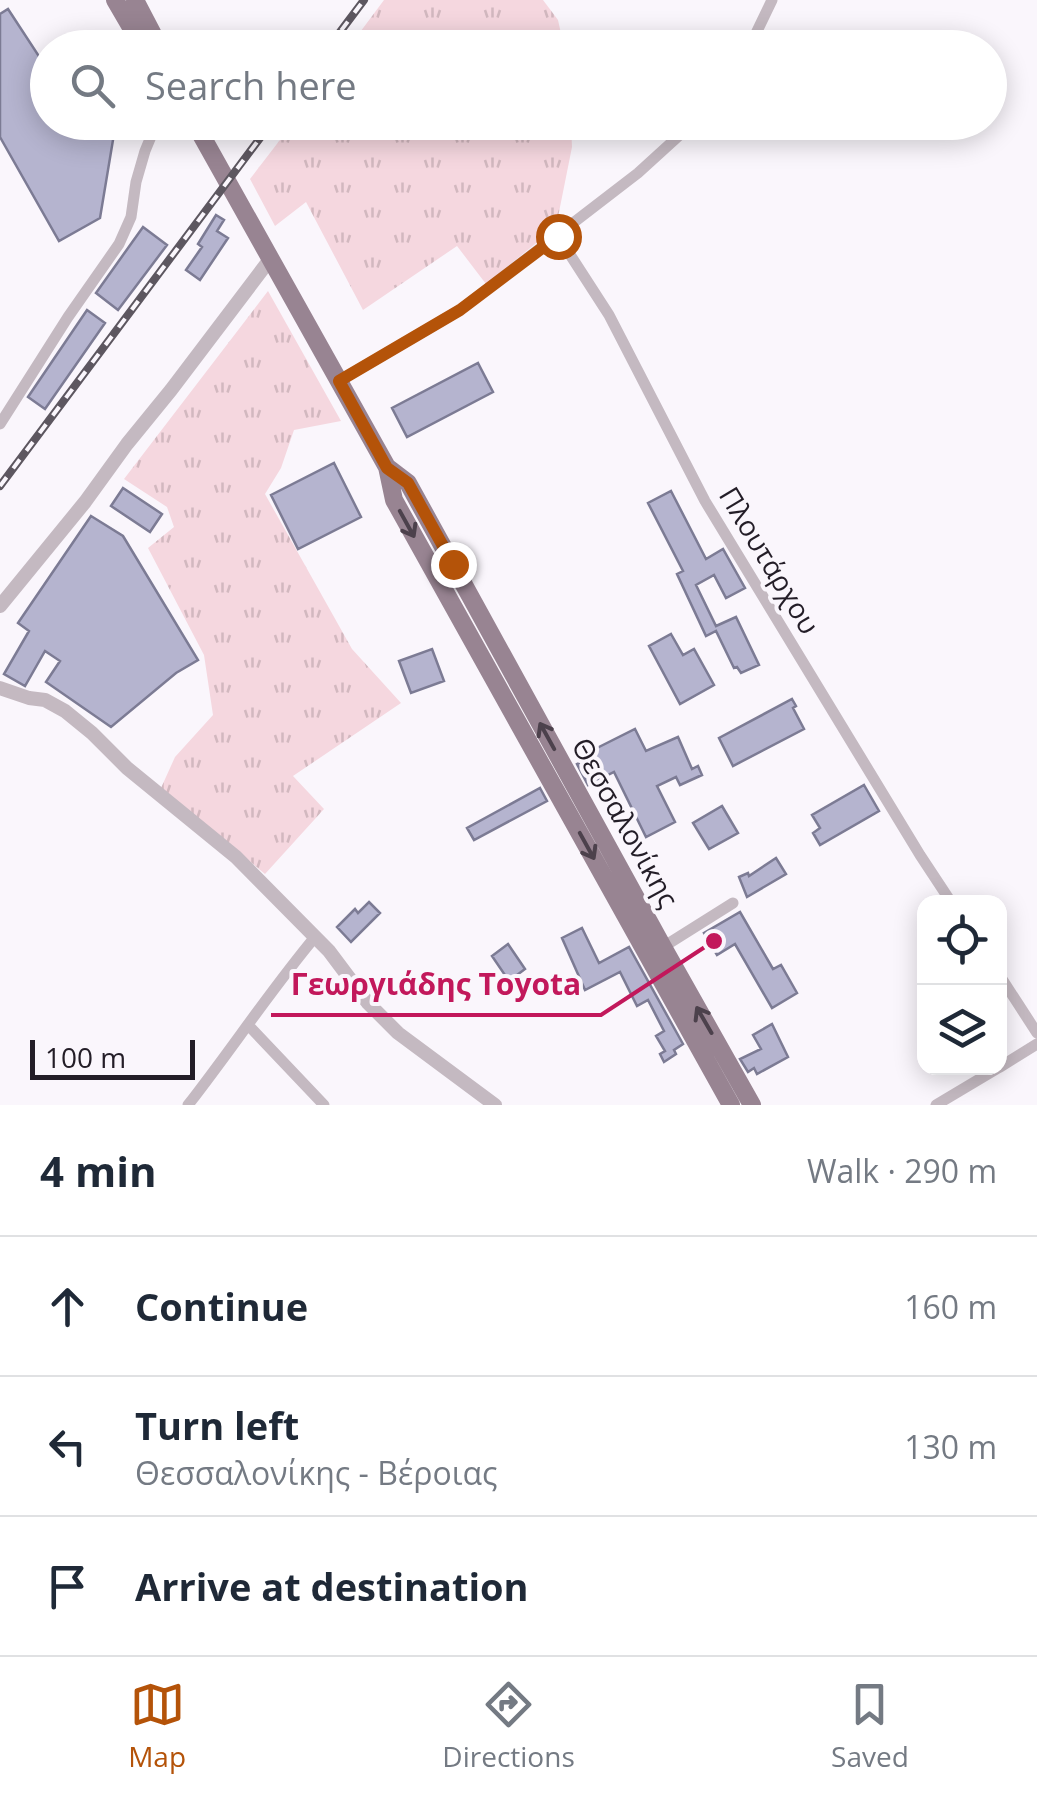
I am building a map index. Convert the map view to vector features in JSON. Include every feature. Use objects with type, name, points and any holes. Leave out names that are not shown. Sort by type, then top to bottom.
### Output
[{"type":"main road","points":[[115,0],[132,30]]},
{"type":"main road","points":[[135,0],[151,30]]},
{"type":"main road","points":[[204,140],[387,468]]},
{"type":"main road","name":"Θεσσαλονίκης","points":[[387,468],[408,483],[752,1105]]},
{"type":"main road","name":"Θεσσαλονίκης","points":[[387,468],[394,500],[731,1105]]},
{"type":"street","points":[[758,30],[772,0]]},
{"type":"street","points":[[0,424],[120,244],[131,217],[140,166],[150,140]]},
{"type":"street","points":[[339,381],[460,310],[638,173],[674,140]]},
{"type":"street","name":"Πλουτάρχου","points":[[558,236],[608,316],[705,501],[947,895]]},
{"type":"street","points":[[0,606],[85,502],[271,258]]},
{"type":"street","points":[[0,688],[45,700],[78,722],[126,768],[236,857],[329,952],[368,1002],[398,1032],[495,1105]]},
{"type":"street","points":[[663,948],[734,903]]},
{"type":"street","points":[[188,1105],[315,937]]},
{"type":"street","points":[[1006,985],[1037,1033]]},
{"type":"street","points":[[249,1026],[324,1105]]},
{"type":"street","points":[[1007,1062],[1037,1044]]},
{"type":"street","points":[[936,1105],[986,1075]]},
{"type":"green space","points":[[384,0],[543,0],[558,20],[560,30],[362,30]]},
{"type":"green space","points":[[280,140],[572,140],[556,227],[486,284],[457,246],[363,310],[306,202],[275,226],[250,179]]},
{"type":"green space","points":[[268,291],[341,421],[294,430],[281,468],[265,494],[352,649],[401,703],[293,776],[324,809],[265,874],[161,788],[175,757],[213,715],[204,655],[148,548],[174,527],[167,507],[124,479]]},
{"type":"building","points":[[8,9],[30,43],[30,140],[113,140],[100,218],[59,241],[0,137],[0,14]]},
{"type":"building","points":[[216,215],[224,220],[217,231],[228,238],[200,280],[186,270],[202,247],[198,244]]},
{"type":"building","points":[[143,227],[167,245],[118,310],[96,293]]},
{"type":"building","points":[[87,310],[105,323],[45,409],[28,397]]},
{"type":"building","points":[[478,363],[493,392],[407,437],[392,408]]},
{"type":"building","points":[[334,463],[361,517],[298,549],[271,495]]},
{"type":"building","points":[[123,488],[162,514],[150,532],[111,506]]},
{"type":"building","points":[[671,491],[706,559],[723,549],[745,588],[726,598],[714,575],[696,585],[716,626],[736,617],[759,665],[741,673],[734,668],[716,631],[706,636],[677,574],[683,571],[648,503]]},
{"type":"building","points":[[91,516],[123,536],[198,660],[176,673],[111,727],[46,682],[60,661],[45,651],[25,686],[4,674],[29,631],[18,623]]},
{"type":"building","points":[[671,634],[683,655],[694,649],[714,685],[680,704],[649,646]]},
{"type":"building","points":[[432,649],[444,681],[411,693],[399,661]]},
{"type":"building","points":[[792,699],[804,729],[733,766],[719,738]]},
{"type":"building","points":[[635,729],[646,751],[678,737],[692,769],[698,766],[702,775],[680,785],[676,777],[657,786],[675,822],[646,837],[614,772],[588,785],[577,764],[595,755],[593,750]]},
{"type":"building","points":[[864,785],[879,811],[820,845],[813,833],[820,828],[812,815]]},
{"type":"building","points":[[540,788],[547,801],[474,840],[467,828]]},
{"type":"building","points":[[722,806],[738,833],[709,849],[693,823]]},
{"type":"building","points":[[776,858],[786,874],[747,897],[739,877],[748,873],[749,876]]},
{"type":"building","points":[[369,902],[380,913],[351,942],[337,927],[355,909],[358,913]]},
{"type":"building","points":[[740,912],[773,969],[781,965],[797,993],[772,1008],[735,944],[717,955],[704,933]]},
{"type":"building","points":[[582,928],[599,963],[629,947],[683,1044],[674,1050],[676,1054],[664,1062],[660,1054],[665,1051],[656,1036],[664,1031],[648,1000],[637,1006],[620,972],[585,990],[562,938]]},
{"type":"building","points":[[508,944],[525,969],[509,981],[492,956]]},
{"type":"building","points":[[772,1024],[788,1057],[757,1074],[754,1068],[748,1072],[740,1059],[761,1049],[753,1035]]},
{"type":"railway","points":[[342,30],[364,0]]},
{"type":"railway","points":[[0,486],[259,140]]},
{"type":"place","name":"Γεωργιάδης Toyota","points":[[714,941]]},
{"type":"route","points":[[453,564],[408,483],[387,468],[339,381],[460,310],[558,236]]}]
